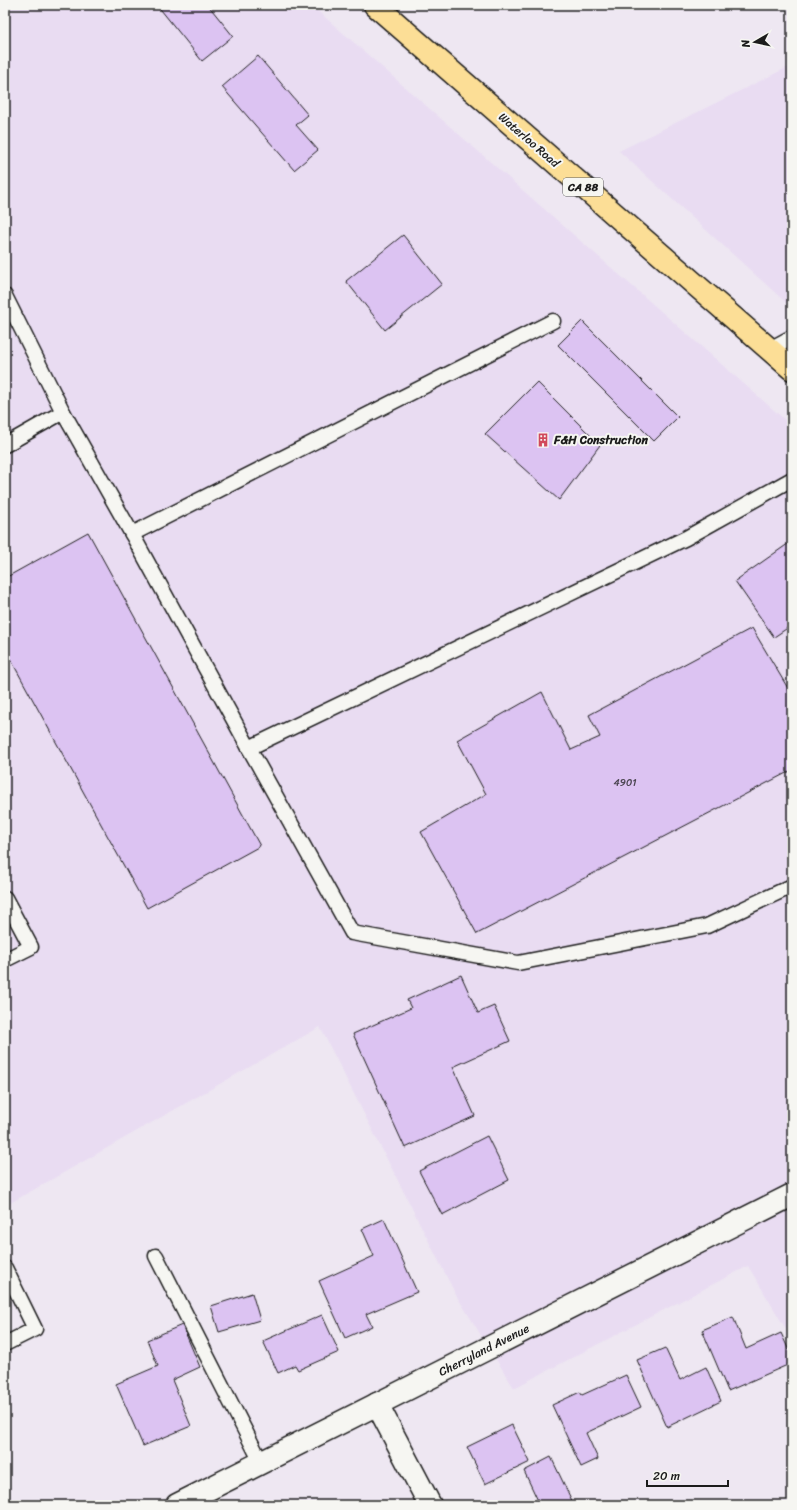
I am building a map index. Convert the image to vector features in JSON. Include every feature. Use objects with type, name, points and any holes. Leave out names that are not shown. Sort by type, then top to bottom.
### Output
[{"type":"main road","name":"Waterloo Road","points":[[375,5],[792,369]]},
{"type":"street","name":"Cherryland Avenue","points":[[177,1505],[792,1195]]},
{"type":"street","points":[[376,1404],[430,1505]]},
{"type":"lane","points":[[5,296],[64,412],[248,748],[352,933],[518,963],[707,926],[792,886]]},
{"type":"lane","points":[[132,534],[553,321]]},
{"type":"lane","points":[[770,350],[792,338]]},
{"type":"lane","points":[[5,445],[64,412]]},
{"type":"lane","points":[[248,748],[686,538],[792,479]]},
{"type":"lane","points":[[5,898],[31,947],[5,960]]},
{"type":"lane","points":[[156,1256],[261,1462]]},
{"type":"lane","points":[[5,1268],[35,1329],[5,1344]]},
{"type":"shaded area","points":[[5,5],[311,5],[792,426],[792,1339],[748,1266],[514,1388],[456,1295],[320,1027],[5,1206]]},
{"type":"shaded area","points":[[792,65],[792,308],[619,151]]},
{"type":"building","points":[[157,5],[208,5],[233,36],[202,61]]},
{"type":"building","points":[[258,56],[308,115],[296,125],[318,150],[294,170],[222,87]]},
{"type":"building","points":[[403,235],[442,284],[385,330],[346,281]]},
{"type":"building","points":[[582,321],[678,417],[654,441],[558,345]]},
{"type":"building","name":"F&H Construction","points":[[537,382],[600,445],[559,500],[485,434]]},
{"type":"building","points":[[88,532],[260,846],[147,908],[5,649],[5,578]]},
{"type":"building","points":[[792,541],[792,625],[774,637],[735,581]]},
{"type":"building","points":[[752,628],[792,695],[792,770],[477,934],[421,832],[486,794],[457,740],[542,692],[571,750],[600,737],[589,715]]},
{"type":"building","points":[[461,975],[478,1013],[494,1006],[510,1041],[453,1067],[475,1116],[405,1148],[353,1034],[411,1008],[407,1000]]},
{"type":"building","points":[[487,1136],[509,1180],[442,1215],[419,1171]]},
{"type":"building","points":[[384,1219],[417,1292],[366,1314],[372,1326],[345,1338],[319,1281],[374,1256],[362,1229]]},
{"type":"building","points":[[252,1293],[260,1320],[219,1332],[211,1306]]},
{"type":"building","points":[[322,1315],[339,1352],[298,1370],[295,1365],[278,1373],[263,1341]]},
{"type":"building","points":[[733,1317],[746,1349],[781,1333],[792,1357],[792,1363],[728,1391],[702,1330]]},
{"type":"building","points":[[182,1325],[200,1367],[172,1380],[191,1426],[143,1446],[116,1384],[158,1366],[147,1340]]},
{"type":"building","points":[[665,1348],[680,1380],[706,1367],[721,1401],[667,1427],[637,1360]]},
{"type":"building","points":[[626,1375],[641,1407],[586,1433],[598,1459],[581,1467],[552,1405],[580,1392],[582,1395]]},
{"type":"building","points":[[512,1425],[530,1462],[485,1484],[467,1447]]},
{"type":"building","points":[[551,1457],[574,1505],[540,1505],[524,1471]]},
{"type":"place","name":"F&H Construction","points":[[543,440]]}]
